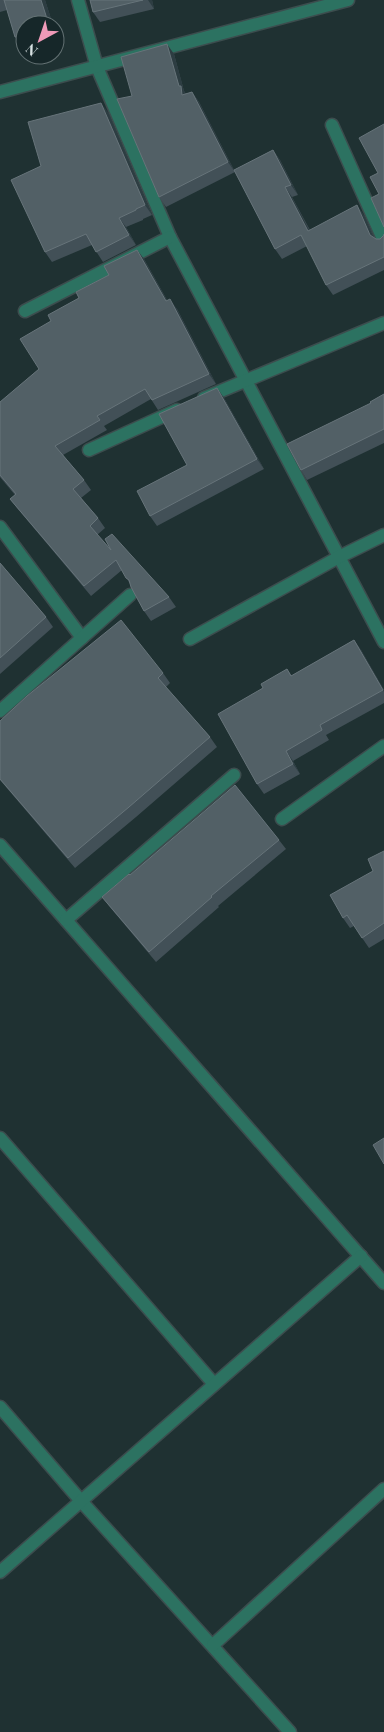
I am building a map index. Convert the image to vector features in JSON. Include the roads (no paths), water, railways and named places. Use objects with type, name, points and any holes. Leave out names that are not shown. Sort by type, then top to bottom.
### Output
[{"type":"street","points":[[78,0],[97,66],[170,237],[384,642]]},
{"type":"street","points":[[0,92],[348,0]]},
{"type":"street","points":[[332,125],[384,241]]},
{"type":"street","points":[[25,311],[170,237]]},
{"type":"street","points":[[89,450],[246,379],[384,323]]},
{"type":"street","points":[[0,527],[82,638]]},
{"type":"street","points":[[190,639],[384,534]]},
{"type":"street","points":[[0,711],[130,595]]},
{"type":"street","points":[[282,819],[384,746]]},
{"type":"street","points":[[66,920],[234,775]]},
{"type":"street","points":[[0,844],[384,1283]]},
{"type":"street","points":[[0,1138],[214,1384]]},
{"type":"street","points":[[0,1572],[361,1256]]},
{"type":"street","points":[[0,1407],[81,1501],[290,1732]]},
{"type":"street","points":[[213,1645],[384,1488]]}]
